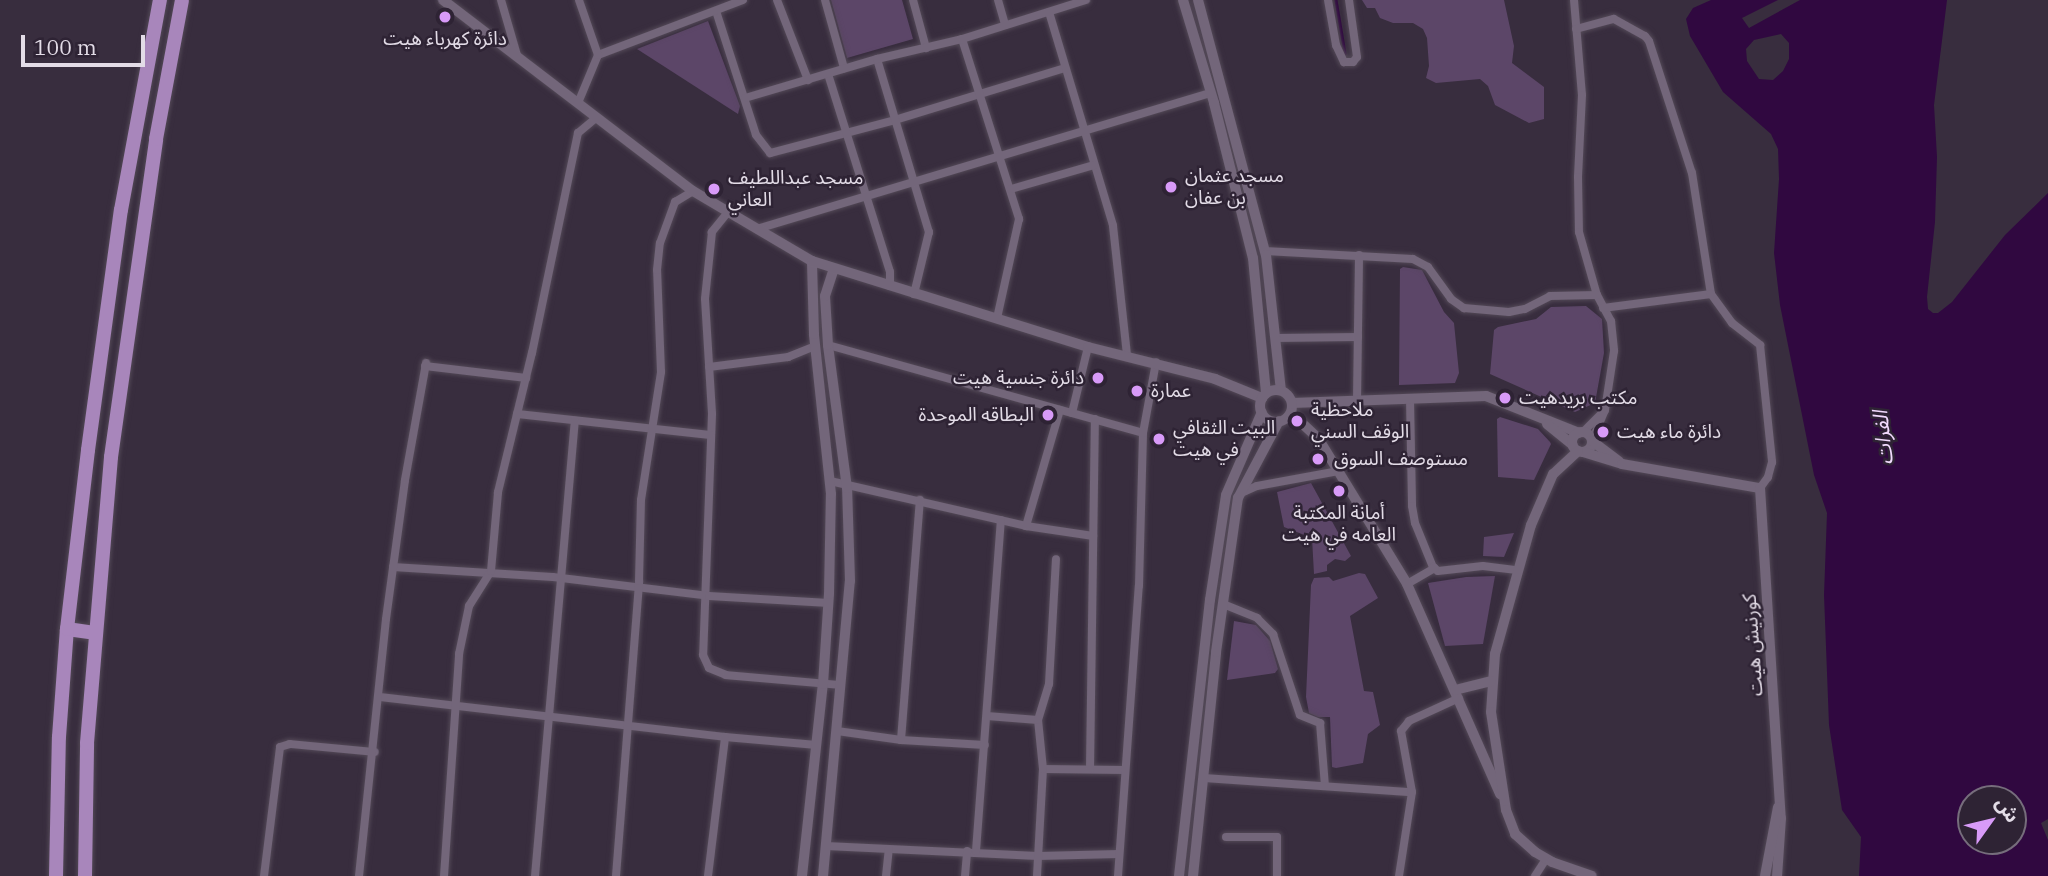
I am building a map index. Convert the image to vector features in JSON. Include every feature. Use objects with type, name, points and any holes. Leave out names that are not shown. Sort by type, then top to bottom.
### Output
[{"type":"highway","points":[[57,876],[59,737],[67,629],[116,246],[160,0]]},
{"type":"highway","points":[[85,876],[87,743],[111,457],[133,287],[182,0]]},
{"type":"highway","points":[[67,629],[95,633]]},
{"type":"main road","points":[[443,0],[693,191],[812,261],[1088,347],[1156,362],[1264,396],[1281,390]]},
{"type":"main road","points":[[1183,0],[1211,93],[1253,258],[1264,396],[1262,412],[1269,420],[1279,421],[1291,408]]},
{"type":"main road","points":[[1198,0],[1265,251],[1281,390],[1291,408],[1314,432],[1407,584],[1457,694],[1515,834],[1546,859],[1592,876]]},
{"type":"main road","points":[[1507,810],[1492,728],[1491,681],[1495,654],[1517,570],[1549,481],[1564,461],[1578,449]]},
{"type":"main road","points":[[1457,694],[1491,681]]},
{"type":"main road","points":[[1471,733],[1492,728]]},
{"type":"street","points":[[501,0],[517,55]]},
{"type":"street","points":[[578,103],[598,55],[579,0]]},
{"type":"street","points":[[598,55],[743,0]]},
{"type":"street","points":[[777,0],[807,80]]},
{"type":"street","points":[[825,0],[844,68]]},
{"type":"street","points":[[913,0],[926,48]]},
{"type":"street","points":[[998,0],[1005,25]]},
{"type":"street","points":[[745,98],[844,68],[962,38],[1086,0]]},
{"type":"street","points":[[1328,0],[1336,45],[1344,62],[1353,62],[1357,57],[1349,0]]},
{"type":"street","points":[[1574,0],[1582,95],[1578,177],[1579,232],[1597,295],[1611,321],[1614,351],[1605,410],[1590,449],[1578,449]]},
{"type":"street","points":[[716,11],[756,135],[770,153],[847,134],[1065,68]]},
{"type":"street","points":[[1049,12],[1113,226],[1126,355]]},
{"type":"street","points":[[1535,415],[1578,449],[1622,464],[1760,488],[1768,478],[1772,461],[1763,349],[1732,323],[1711,294],[1692,173],[1649,41],[1615,19],[1576,29]]},
{"type":"street","points":[[962,38],[978,96],[1019,219],[997,318]]},
{"type":"street","points":[[877,59],[929,232],[914,294]]},
{"type":"street","points":[[828,74],[890,272],[890,286]]},
{"type":"street","points":[[757,229],[866,194],[1211,93]]},
{"type":"street","points":[[444,876],[459,654],[473,595],[490,575],[498,492],[526,378],[578,133],[596,118]]},
{"type":"street","points":[[1011,189],[1094,164]]},
{"type":"street","points":[[617,876],[638,586],[641,500],[661,372],[657,314],[660,243],[675,202],[693,191]]},
{"type":"street","points":[[728,212],[712,232],[705,299],[711,435],[702,594],[703,654],[709,668],[726,674],[841,685]]},
{"type":"street","points":[[1265,251],[1359,255],[1421,262],[1451,299],[1464,308],[1509,312],[1525,309],[1550,296],[1597,295]]},
{"type":"street","points":[[1357,401],[1359,255]]},
{"type":"street","points":[[802,876],[829,603],[830,481],[815,346],[812,261]]},
{"type":"street","points":[[823,876],[850,581],[846,483],[828,345],[825,296],[834,269]]},
{"type":"street","points":[[1603,308],[1711,294]]},
{"type":"street","points":[[1275,338],[1358,337]]},
{"type":"street","points":[[828,345],[1143,433]]},
{"type":"street","points":[[709,367],[788,357],[815,346]]},
{"type":"street","points":[[1072,413],[1088,347]]},
{"type":"street","points":[[1118,876],[1139,586],[1143,433],[1156,362]]},
{"type":"street","points":[[359,876],[375,752],[393,566],[426,365],[526,378]]},
{"type":"street","points":[[1291,408],[1357,401],[1486,396],[1580,433],[1622,464]]},
{"type":"street","points":[[1410,399],[1412,506],[1418,534],[1435,568],[1438,571],[1483,566],[1517,570]]},
{"type":"street","points":[[1026,526],[1060,410]]},
{"type":"street","points":[[1578,449],[1580,433],[1605,410]]},
{"type":"street","points":[[1179,876],[1210,600],[1226,495],[1262,412]]},
{"type":"street","points":[[517,414],[711,435]]},
{"type":"street","points":[[1090,769],[1095,419]]},
{"type":"street","points":[[535,876],[547,715],[575,421]]},
{"type":"street","points":[[1193,876],[1223,604],[1241,493],[1279,421]]},
{"type":"street","points":[[1241,493],[1257,486],[1339,471]]},
{"type":"street","points":[[830,481],[1026,526],[1093,536]]},
{"type":"street","name":"كورنيش هيت","points":[[1760,488],[1780,800],[1777,876]]},
{"type":"street","points":[[901,740],[920,500]]},
{"type":"street","points":[[965,876],[971,851],[985,746],[1002,520]]},
{"type":"street","points":[[1037,876],[1043,769],[1038,720],[1049,684],[1056,559]]},
{"type":"street","points":[[393,566],[561,578],[702,594],[829,603]]},
{"type":"street","points":[[1407,584],[1435,568]]},
{"type":"street","points":[[1223,604],[1258,618],[1273,634],[1300,715],[1320,723],[1325,786]]},
{"type":"street","points":[[1399,876],[1412,792],[1401,735],[1403,727],[1412,719],[1457,694]]},
{"type":"street","points":[[380,697],[724,737],[817,745]]},
{"type":"street","points":[[987,716],[1038,720]]},
{"type":"street","points":[[837,731],[901,740],[985,746]]},
{"type":"street","points":[[708,876],[724,737]]},
{"type":"street","points":[[264,876],[280,747],[290,744],[375,752]]},
{"type":"street","points":[[1043,769],[1125,770]]},
{"type":"street","points":[[1204,778],[1412,792]]},
{"type":"street","name":"كورنيش هيت","points":[[1765,876],[1769,841],[1780,800]]},
{"type":"street","points":[[1226,837],[1277,837],[1276,876]]},
{"type":"street","points":[[826,846],[1038,856],[1119,854]]},
{"type":"street","points":[[886,876],[889,849]]},
{"type":"street","points":[[1535,876],[1546,859]]},
{"type":"shaded area","points":[[831,0],[902,0],[913,39],[847,58]]},
{"type":"shaded area","points":[[1362,0],[1504,0],[1514,46],[1512,63],[1544,87],[1544,119],[1529,123],[1495,105],[1488,86],[1480,79],[1436,83],[1426,78],[1429,66],[1427,38],[1423,29],[1413,23],[1393,23],[1380,18],[1375,8],[1367,8]]},
{"type":"shaded area","points":[[708,21],[740,106],[738,114],[637,49]]},
{"type":"shaded area","points":[[1403,267],[1422,270],[1444,312],[1454,323],[1459,373],[1455,383],[1399,385],[1400,269]]},
{"type":"shaded area","points":[[1586,306],[1602,319],[1604,353],[1595,403],[1575,412],[1490,374],[1494,330],[1498,327],[1536,319],[1551,307]]},
{"type":"shaded area","points":[[1500,417],[1538,429],[1550,442],[1534,480],[1498,477],[1497,419]]},
{"type":"shaded area","points":[[1311,483],[1351,556],[1345,561],[1335,559],[1327,565],[1327,571],[1314,574],[1312,538],[1284,527],[1277,492]]},
{"type":"shaded area","points":[[1514,533],[1504,557],[1483,556],[1484,537]]},
{"type":"shaded area","points":[[1359,573],[1365,574],[1378,598],[1350,616],[1364,691],[1373,692],[1380,725],[1368,734],[1363,763],[1336,768],[1332,767],[1330,717],[1318,717],[1309,713],[1306,697],[1311,585],[1314,578],[1329,577],[1333,581]]},
{"type":"shaded area","points":[[1495,576],[1483,644],[1445,646],[1428,583]]},
{"type":"shaded area","points":[[1234,621],[1256,625],[1270,641],[1278,669],[1275,673],[1227,680]]},
{"type":"water","name":"الفرات","points":[[1711,0],[1778,0],[1742,18],[1749,28],[1800,0],[1947,0],[1934,105],[1937,157],[1935,222],[1927,297],[1928,309],[1933,313],[1938,313],[1952,302],[2005,235],[2048,193],[2048,819],[2041,823],[2048,840],[2048,876],[1859,876],[1861,837],[1842,810],[1829,725],[1824,595],[1827,513],[1814,475],[1780,305],[1774,253],[1779,179],[1778,149],[1771,134],[1723,92],[1690,36],[1686,19],[1693,8]],"holes":[[[1781,34],[1789,43],[1789,59],[1783,71],[1773,80],[1759,79],[1747,61],[1746,49],[1754,40]]]},
{"type":"waterway","points":[[1336,0],[1345,53]]},
{"type":"place","name":"دائرة كهرباء هيت","points":[[445,17]]},
{"type":"place","name":"مسجد عثمان بن عفان","points":[[1171,187]]},
{"type":"place","name":"مسجد عبداللطيف العاني","points":[[714,189]]},
{"type":"place","name":"دائرة جنسية هيت","points":[[1098,378]]},
{"type":"place","name":"عمارة","points":[[1137,391]]},
{"type":"place","name":"مكتب بريدهيت","points":[[1505,398]]},
{"type":"place","name":"البطاقه الموحدة","points":[[1048,415]]},
{"type":"place","name":"ملاحظية الوقف السني","points":[[1297,421]]},
{"type":"place","name":"دائرة ماء هيت","points":[[1603,432]]},
{"type":"place","name":"البيت الثقافي في هيت","points":[[1159,439]]},
{"type":"place","name":"مستوصف السوق","points":[[1318,459]]},
{"type":"place","name":"أمانة المكتبة العامه في هيت","points":[[1339,491]]}]
